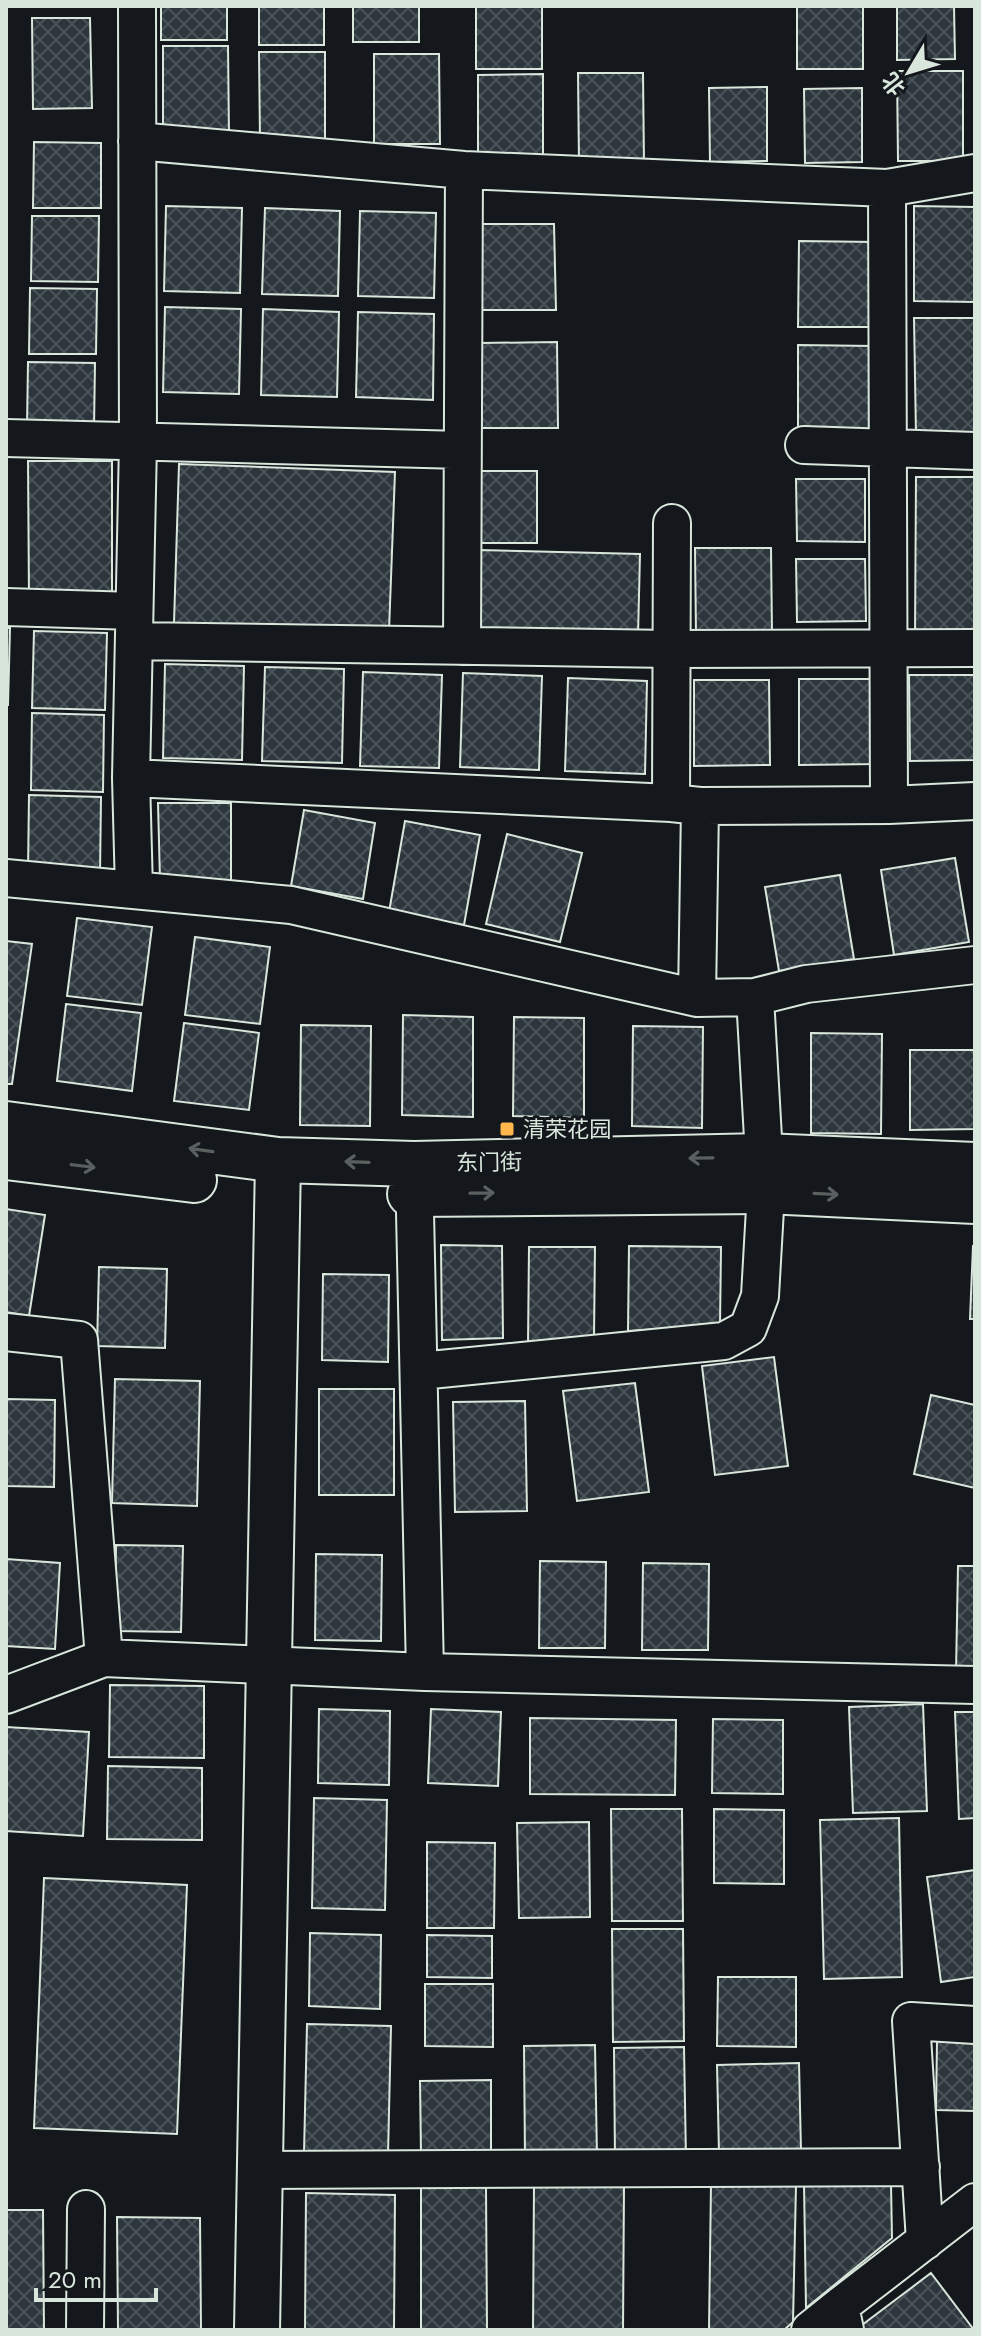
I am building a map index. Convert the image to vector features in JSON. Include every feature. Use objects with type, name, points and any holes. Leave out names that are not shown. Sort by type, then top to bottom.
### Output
[{"type":"street","points":[[134,890],[131,778],[138,443],[137,6]]},
{"type":"street","points":[[137,141],[464,170],[887,188],[975,173]]},
{"type":"street","points":[[462,646],[464,170]]},
{"type":"street","points":[[887,188],[889,805]]},
{"type":"street","points":[[6,438],[462,450]]},
{"type":"street","points":[[804,445],[975,451]]},
{"type":"street","points":[[672,523],[671,649],[686,804],[697,998]]},
{"type":"street","points":[[6,607],[134,626],[462,646],[975,648]]},
{"type":"street","points":[[131,778],[686,804],[889,805],[975,801]]},
{"type":"street","points":[[6,878],[291,905],[697,998],[755,997],[806,984],[975,965]]},
{"type":"street","points":[[420,1371],[724,1341],[748,1328],[760,1296],[765,1173],[755,997]]},
{"type":"street","name":"东门街","points":[[6,1124],[278,1175]]},
{"type":"street","name":"东门街","points":[[6,1157],[278,1175],[414,1179],[765,1173],[975,1165]]},
{"type":"street","name":"东门街","points":[[765,1173],[975,1201]]},
{"type":"street","points":[[257,2330],[278,1175]]},
{"type":"street","points":[[414,1179],[425,1672]]},
{"type":"street","points":[[6,1332],[79,1340],[104,1658]]},
{"type":"street","points":[[6,1695],[104,1658],[425,1672],[975,1685]]},
{"type":"street","points":[[925,2241],[911,2021],[975,2025]]},
{"type":"street","points":[[260,2170],[921,2167]]},
{"type":"street","points":[[810,2330],[842,2318],[925,2241],[975,2202]]},
{"type":"street","points":[[85,2330],[86,2209]]},
{"type":"building","points":[[161,6],[227,6],[227,40],[161,40]]},
{"type":"building","points":[[259,6],[324,6],[324,45],[259,45]]},
{"type":"building","points":[[353,6],[419,6],[419,42],[353,42]]},
{"type":"building","points":[[476,6],[542,6],[542,69],[476,69]]},
{"type":"building","points":[[797,6],[863,6],[863,69],[797,69]]},
{"type":"building","points":[[897,6],[954,6],[955,59],[897,60]]},
{"type":"building","points":[[32,18],[90,18],[92,108],[33,109]]},
{"type":"building","points":[[163,46],[228,46],[229,136],[163,136]]},
{"type":"building","points":[[259,52],[325,52],[325,142],[260,141]]},
{"type":"building","points":[[374,54],[439,54],[440,144],[374,144]]},
{"type":"building","points":[[897,71],[963,71],[963,161],[898,161]]},
{"type":"building","points":[[578,73],[643,73],[644,164],[579,164]]},
{"type":"building","points":[[543,74],[543,164],[478,165],[478,75]]},
{"type":"building","points":[[767,87],[767,161],[710,162],[709,88]]},
{"type":"building","points":[[862,88],[862,162],[805,163],[804,89]]},
{"type":"building","points":[[34,142],[101,143],[101,208],[33,208]]},
{"type":"building","points":[[166,206],[242,208],[240,293],[164,291]]},
{"type":"building","points":[[914,206],[975,207],[975,302],[914,301]]},
{"type":"building","points":[[265,208],[340,211],[338,296],[262,294]]},
{"type":"building","points":[[360,211],[436,213],[434,298],[358,296]]},
{"type":"building","points":[[32,216],[99,216],[98,282],[31,281]]},
{"type":"building","points":[[479,224],[554,224],[556,310],[480,310]]},
{"type":"building","points":[[799,241],[875,242],[875,327],[798,327]]},
{"type":"building","points":[[30,288],[97,289],[96,354],[29,354]]},
{"type":"building","points":[[165,307],[241,309],[239,394],[163,392]]},
{"type":"building","points":[[263,309],[339,312],[337,397],[261,395]]},
{"type":"building","points":[[358,312],[434,314],[433,400],[356,397]]},
{"type":"building","points":[[914,318],[975,318],[975,435],[916,435]]},
{"type":"building","points":[[557,342],[558,428],[482,428],[481,343]]},
{"type":"building","points":[[798,345],[874,346],[874,431],[798,430]]},
{"type":"building","points":[[28,362],[95,363],[94,428],[27,427]]},
{"type":"building","points":[[28,461],[112,461],[112,598],[29,599]]},
{"type":"building","points":[[179,464],[395,472],[389,631],[174,623]]},
{"type":"building","points":[[476,471],[537,471],[537,543],[476,543]]},
{"type":"building","points":[[916,477],[975,477],[975,637],[915,637]]},
{"type":"building","points":[[796,479],[865,479],[865,542],[797,541]]},
{"type":"building","points":[[695,548],[771,548],[772,633],[696,634]]},
{"type":"building","points":[[478,550],[640,554],[638,636],[476,633]]},
{"type":"building","points":[[796,559],[865,559],[866,621],[797,622]]},
{"type":"building","points":[[6,628],[10,628],[8,705],[6,705]]},
{"type":"building","points":[[34,631],[107,633],[105,710],[32,708]]},
{"type":"building","points":[[165,664],[244,666],[242,760],[163,758]]},
{"type":"building","points":[[265,667],[344,669],[342,763],[262,761]]},
{"type":"building","points":[[363,672],[442,675],[439,768],[360,766]]},
{"type":"building","points":[[463,673],[542,676],[539,770],[460,767]]},
{"type":"building","points":[[909,675],[975,675],[975,760],[910,761]]},
{"type":"building","points":[[568,678],[647,681],[645,774],[565,771]]},
{"type":"building","points":[[799,679],[875,679],[876,764],[799,765]]},
{"type":"building","points":[[694,680],[769,680],[770,765],[694,766]]},
{"type":"building","points":[[32,713],[104,715],[103,792],[31,790]]},
{"type":"building","points":[[29,795],[101,797],[100,874],[28,872]]},
{"type":"building","points":[[158,803],[231,803],[231,880],[160,880]]},
{"type":"building","points":[[304,810],[375,823],[363,899],[291,886]]},
{"type":"building","points":[[405,821],[480,835],[464,925],[389,912]]},
{"type":"building","points":[[507,834],[582,853],[560,942],[486,924]]},
{"type":"building","points":[[955,858],[969,942],[894,955],[881,870]]},
{"type":"building","points":[[840,875],[854,959],[779,971],[765,887]]},
{"type":"building","points":[[77,918],[152,927],[142,1005],[67,996]]},
{"type":"building","points":[[195,937],[270,947],[260,1024],[185,1015]]},
{"type":"building","points":[[6,941],[32,944],[12,1084],[6,1084]]},
{"type":"building","points":[[66,1004],[141,1013],[132,1091],[57,1081]]},
{"type":"building","points":[[403,1015],[473,1017],[473,1117],[402,1115]]},
{"type":"building","points":[[514,1017],[584,1018],[584,1118],[513,1116]]},
{"type":"building","points":[[184,1023],[259,1033],[249,1110],[174,1101]]},
{"type":"building","points":[[301,1025],[371,1026],[370,1126],[300,1125]]},
{"type":"building","points":[[633,1026],[703,1027],[702,1128],[632,1126]]},
{"type":"building","points":[[811,1033],[882,1034],[881,1134],[811,1133]]},
{"type":"building","points":[[910,1050],[975,1050],[975,1129],[910,1130]]},
{"type":"building","points":[[6,1209],[45,1215],[29,1316],[6,1312]]},
{"type":"building","points":[[441,1245],[502,1246],[503,1338],[442,1340]]},
{"type":"building","points":[[629,1246],[721,1247],[720,1325],[628,1331]]},
{"type":"building","points":[[973,1246],[975,1319],[970,1319]]},
{"type":"building","points":[[529,1247],[595,1247],[594,1337],[528,1345]]},
{"type":"building","points":[[99,1267],[167,1269],[165,1348],[97,1346]]},
{"type":"building","points":[[323,1274],[389,1275],[388,1362],[322,1360]]},
{"type":"building","points":[[774,1357],[788,1466],[715,1475],[702,1366]]},
{"type":"building","points":[[115,1379],[200,1381],[197,1506],[112,1503]]},
{"type":"building","points":[[635,1383],[649,1492],[577,1501],[563,1391]]},
{"type":"building","points":[[319,1389],[394,1389],[394,1495],[319,1495]]},
{"type":"building","points":[[931,1395],[975,1405],[975,1488],[914,1474]]},
{"type":"building","points":[[6,1399],[55,1400],[54,1487],[6,1486]]},
{"type":"building","points":[[525,1401],[527,1511],[455,1512],[453,1402]]},
{"type":"building","points":[[116,1545],[183,1546],[181,1632],[115,1631]]},
{"type":"building","points":[[316,1554],[382,1555],[381,1641],[315,1640]]},
{"type":"building","points":[[6,1559],[60,1563],[55,1649],[6,1646]]},
{"type":"building","points":[[540,1561],[606,1562],[605,1648],[539,1648]]},
{"type":"building","points":[[643,1563],[709,1564],[708,1650],[642,1650]]},
{"type":"building","points":[[958,1566],[975,1566],[975,1672],[956,1672]]},
{"type":"building","points":[[110,1685],[204,1686],[204,1758],[109,1757]]},
{"type":"building","points":[[923,1704],[927,1811],[853,1813],[849,1707]]},
{"type":"building","points":[[319,1709],[390,1711],[389,1785],[318,1783]]},
{"type":"building","points":[[431,1709],[501,1712],[498,1786],[428,1783]]},
{"type":"building","points":[[955,1712],[975,1712],[975,1818],[959,1819]]},
{"type":"building","points":[[530,1718],[676,1720],[675,1795],[530,1794]]},
{"type":"building","points":[[713,1719],[783,1720],[783,1794],[712,1793]]},
{"type":"building","points":[[6,1727],[89,1732],[83,1836],[6,1831]]},
{"type":"building","points":[[108,1766],[202,1768],[202,1840],[107,1839]]},
{"type":"building","points":[[314,1798],[387,1800],[385,1910],[312,1908]]},
{"type":"building","points":[[611,1809],[682,1809],[683,1921],[612,1921]]},
{"type":"building","points":[[714,1809],[784,1810],[784,1884],[714,1883]]},
{"type":"building","points":[[899,1818],[902,1977],[824,1979],[820,1820]]},
{"type":"building","points":[[589,1822],[590,1917],[519,1918],[517,1823]]},
{"type":"building","points":[[427,1842],[495,1843],[494,1928],[427,1928]]},
{"type":"building","points":[[975,1870],[975,1977],[941,1982],[927,1877]]},
{"type":"building","points":[[44,1878],[187,1885],[177,2134],[34,2128]]},
{"type":"building","points":[[612,1929],[683,1929],[684,2041],[613,2042]]},
{"type":"building","points":[[310,1933],[381,1935],[380,2009],[309,2006]]},
{"type":"building","points":[[427,1935],[492,1936],[492,1978],[427,1977]]},
{"type":"building","points":[[718,1977],[796,1977],[796,2047],[717,2046]]},
{"type":"building","points":[[425,1984],[493,1984],[493,2047],[425,2046]]},
{"type":"building","points":[[307,2024],[391,2026],[388,2155],[304,2153]]},
{"type":"building","points":[[937,2041],[975,2041],[975,2111],[936,2110]]},
{"type":"building","points":[[595,2045],[597,2157],[525,2158],[524,2046]]},
{"type":"building","points":[[684,2047],[686,2159],[615,2160],[614,2048]]},
{"type":"building","points":[[799,2063],[801,2151],[719,2153],[717,2065]]},
{"type":"building","points":[[491,2080],[491,2154],[421,2155],[420,2081]]},
{"type":"building","points":[[711,2184],[796,2186],[793,2322],[784,2330],[709,2330]]},
{"type":"building","points":[[804,2184],[891,2184],[892,2238],[806,2308]]},
{"type":"building","points":[[534,2185],[624,2186],[623,2330],[533,2330]]},
{"type":"building","points":[[421,2187],[486,2187],[487,2330],[421,2330]]},
{"type":"building","points":[[306,2193],[395,2195],[394,2330],[305,2330]]},
{"type":"building","points":[[6,2210],[43,2210],[44,2330],[6,2330]]},
{"type":"building","points":[[117,2217],[200,2218],[201,2330],[118,2330]]},
{"type":"building","points":[[931,2273],[974,2330],[859,2330],[858,2328]]},
{"type":"place","name":"清荣花园","points":[[507,1129]]}]
